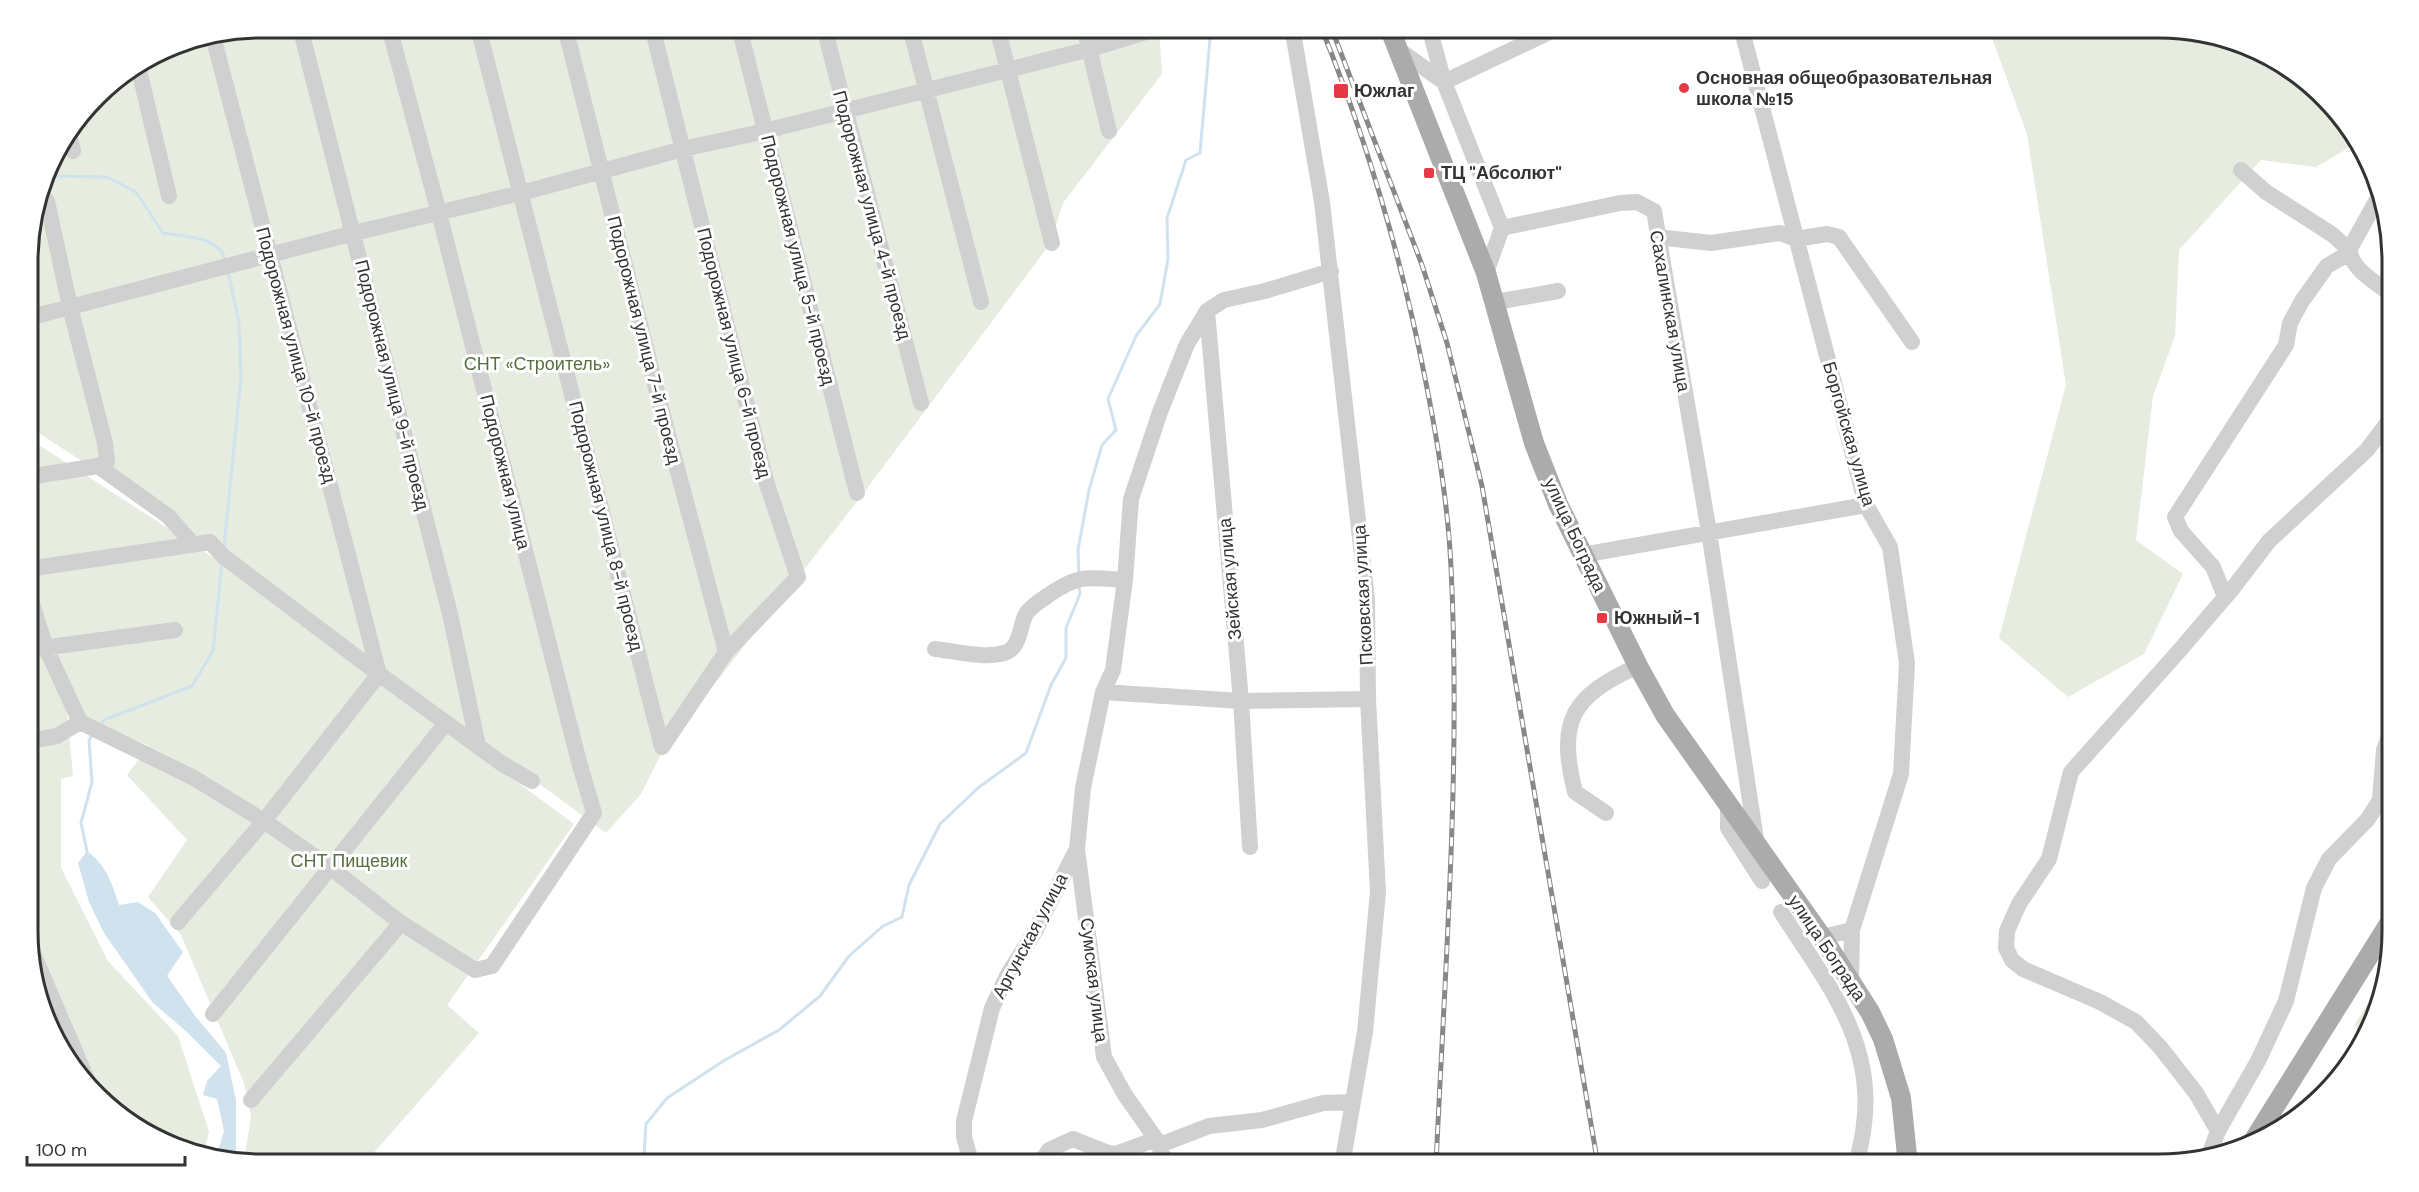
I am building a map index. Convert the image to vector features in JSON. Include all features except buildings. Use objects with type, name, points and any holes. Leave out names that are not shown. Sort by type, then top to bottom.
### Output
[{"type":"main road","name":"улица Бограда","points":[[1394,38],[1486,273],[1534,443],[1582,555],[1665,715],[1822,937],[1883,1039],[1901,1098],[1907,1154]]},
{"type":"main road","points":[[2261,1129],[2382,935]]},
{"type":"street","name":"Подорожная улица 9-й проезд","points":[[303,38],[450,614],[478,746]]},
{"type":"street","name":"Подорожная улица","points":[[392,38],[594,813],[492,966],[475,970],[401,923]]},
{"type":"street","name":"Подорожная улица 8-й проезд","points":[[481,38],[662,747],[726,652]]},
{"type":"street","name":"Подорожная улица 7-й проезд","points":[[568,38],[661,408],[726,652]]},
{"type":"street","name":"Подорожная улица 6-й проезд","points":[[655,38],[766,481],[798,577],[726,652]]},
{"type":"street","name":"Подорожная улица 5-й проезд","points":[[742,38],[857,494]]},
{"type":"street","name":"Подорожная улица 4-й проезд","points":[[827,38],[921,403]]},
{"type":"street","points":[[913,38],[981,302]]},
{"type":"street","points":[[1000,38],[1052,243]]},
{"type":"street","points":[[1087,38],[1109,131]]},
{"type":"street","points":[[38,315],[354,233],[521,193],[682,149],[765,131],[1126,38]]},
{"type":"street","name":"Псковская улица","points":[[1294,38],[1322,202],[1366,590],[1368,699],[1378,892],[1365,1032],[1344,1154]]},
{"type":"street","points":[[1432,38],[1444,82],[1502,228],[1486,273]]},
{"type":"street","points":[[1444,82],[1537,38]]},
{"type":"street","name":"Боргойская улица","points":[[1744,38],[1866,505],[1890,548],[1907,663],[1901,774],[1852,930],[1851,982]]},
{"type":"street","name":"Подорожная улица 10-й проезд","points":[[215,43],[379,674]]},
{"type":"street","points":[[1399,50],[1444,82]]},
{"type":"street","points":[[140,73],[169,196]]},
{"type":"street","points":[[71,143],[73,152]]},
{"type":"street","points":[[2241,170],[2266,192],[2333,235],[2349,251],[2359,270],[2382,287]]},
{"type":"street","points":[[38,475],[98,466],[107,460],[105,442],[70,307],[47,201]]},
{"type":"street","name":"Сахалинская улица","points":[[1502,228],[1620,203],[1637,202],[1654,211],[1709,532],[1757,847]]},
{"type":"street","points":[[2225,597],[2213,567],[2181,531],[2175,517],[2286,345],[2290,323],[2302,301],[2327,266],[2349,251],[2374,205]]},
{"type":"street","points":[[1657,237],[1711,243],[1780,233],[1796,239],[1827,234],[1839,237],[1912,342]]},
{"type":"street","points":[[1077,849],[1083,788],[1103,692],[1113,670],[1125,580],[1131,499],[1160,412],[1187,344],[1207,311],[1224,300],[1265,291],[1331,271]]},
{"type":"street","points":[[1496,302],[1558,291]]},
{"type":"street","name":"Зейская улица","points":[[1207,311],[1241,701],[1250,847]]},
{"type":"street","points":[[2218,1131],[2196,1093],[2160,1047],[2136,1022],[2100,1002],[2023,969],[2012,960],[2006,948],[2007,931],[2019,904],[2049,859],[2072,772],[2225,597],[2268,541],[2367,450],[2382,430]]},
{"type":"street","points":[[98,466],[168,516],[193,544]]},
{"type":"street","points":[[1582,555],[1866,505]]},
{"type":"street","points":[[38,567],[210,542],[223,556],[379,674],[478,746],[532,781]]},
{"type":"street","points":[[935,649],[987,654],[1006,652],[1015,645],[1025,616],[1031,607],[1067,582],[1089,576],[1125,580]]},
{"type":"street","points":[[38,623],[46,648],[80,722],[194,777],[264,821],[331,868],[401,923],[251,1100]]},
{"type":"street","points":[[38,649],[175,630]]},
{"type":"street","points":[[1606,813],[1575,792],[1567,747],[1569,724],[1586,696],[1611,678],[1638,666]]},
{"type":"street","points":[[178,922],[264,821],[379,674]]},
{"type":"street","points":[[1103,692],[1241,701],[1368,699]]},
{"type":"street","points":[[38,739],[57,736],[80,722]]},
{"type":"street","points":[[213,1014],[446,723]]},
{"type":"street","points":[[2212,1148],[2218,1131],[2258,1061],[2286,1001],[2314,888],[2329,859],[2368,819],[2380,800],[2382,775]]},
{"type":"street","points":[[1728,805],[1728,828],[1762,881]]},
{"type":"street","name":"Сумская улица","points":[[1077,849],[1104,1057],[1125,1095],[1158,1142],[1163,1154]]},
{"type":"street","name":"Аргунская улица","points":[[969,1154],[964,1137],[963,1121],[992,1008],[1008,974],[1034,933],[1077,849]]},
{"type":"street","points":[[1781,912],[1840,1003],[1858,1045],[1865,1094],[1864,1124],[1858,1154]]},
{"type":"street","points":[[1822,937],[1852,930]]},
{"type":"street","points":[[42,975],[78,1060]]},
{"type":"street","points":[[1858,1045],[1883,1039]]},
{"type":"street","points":[[1046,1154],[1049,1150],[1073,1139],[1116,1154],[1209,1126],[1262,1120],[1323,1103],[1352,1102]]},
{"type":"green space","name":"СНТ «Строитель»","points":[[246,38],[1160,38],[1162,74],[1063,203],[1050,244],[856,503],[663,750],[641,794],[606,833],[248,569],[38,432],[38,246],[49,189],[67,149],[93,114],[114,93],[149,67],[189,49]]},
{"type":"green space","points":[[1992,38],[2173,38],[2230,49],[2270,67],[2294,84],[2326,114],[2351,147],[2316,167],[2261,160],[2179,250],[2175,336],[2153,396],[2136,540],[2183,574],[2144,654],[2068,697],[1999,638],[2066,385],[2027,134]]},
{"type":"green space","name":"СНТ Пищевик","points":[[38,444],[231,569],[574,824],[447,1005],[479,1033],[373,1154],[245,1154],[251,1117],[244,1083],[181,935],[148,897],[187,840],[127,775],[149,746],[67,711],[73,776],[61,779],[61,868],[108,961],[178,1036],[209,1132],[205,1147],[189,1143],[149,1125],[114,1099],[93,1078],[67,1043],[45,989],[38,946]]},
{"type":"green space","points":[[2372,997],[2358,1030],[2355,1024]]},
{"type":"water","points":[[87,851],[94,856],[104,868],[119,905],[138,902],[155,913],[183,952],[167,976],[196,1017],[226,1053],[236,1100],[236,1153],[218,1150],[224,1131],[217,1099],[203,1095],[207,1081],[221,1066],[186,1031],[153,1003],[104,933],[89,902],[78,863]]},
{"type":"waterway","points":[[1079,575],[1078,550],[1089,490],[1102,445],[1116,430],[1108,399],[1136,336],[1160,304],[1168,259],[1167,218],[1186,160],[1200,153],[1210,38]]},
{"type":"waterway","points":[[55,176],[107,177],[136,192],[163,233],[209,242],[217,247],[226,262]]},
{"type":"waterway","points":[[224,547],[241,377],[239,323],[228,271]]},
{"type":"waterway","points":[[100,726],[104,720],[192,686],[213,651],[222,563]]},
{"type":"waterway","points":[[644,1154],[646,1124],[667,1098],[725,1060],[779,1030],[820,996],[849,956],[883,926],[902,917],[909,885],[940,824],[978,788],[1026,753],[1051,685],[1066,658],[1066,628],[1080,594],[1079,585]]},
{"type":"waterway","points":[[87,851],[81,823],[92,782],[89,740],[94,733]]},
{"type":"railway","points":[[1325,38],[1369,158],[1395,246],[1417,337],[1442,474],[1448,521],[1454,642],[1453,791],[1437,1154]]},
{"type":"railway","points":[[1335,38],[1422,265],[1447,343],[1482,486],[1596,1154]]},
{"type":"place","name":"Основная общеобразовательная школа №15","points":[[1684,88]]},
{"type":"place","name":"Южлаг","points":[[1341,91]]},
{"type":"place","name":"ТЦ \"Абсолют\"","points":[[1429,173]]},
{"type":"place","name":"Южный-1","points":[[1602,618]]}]
